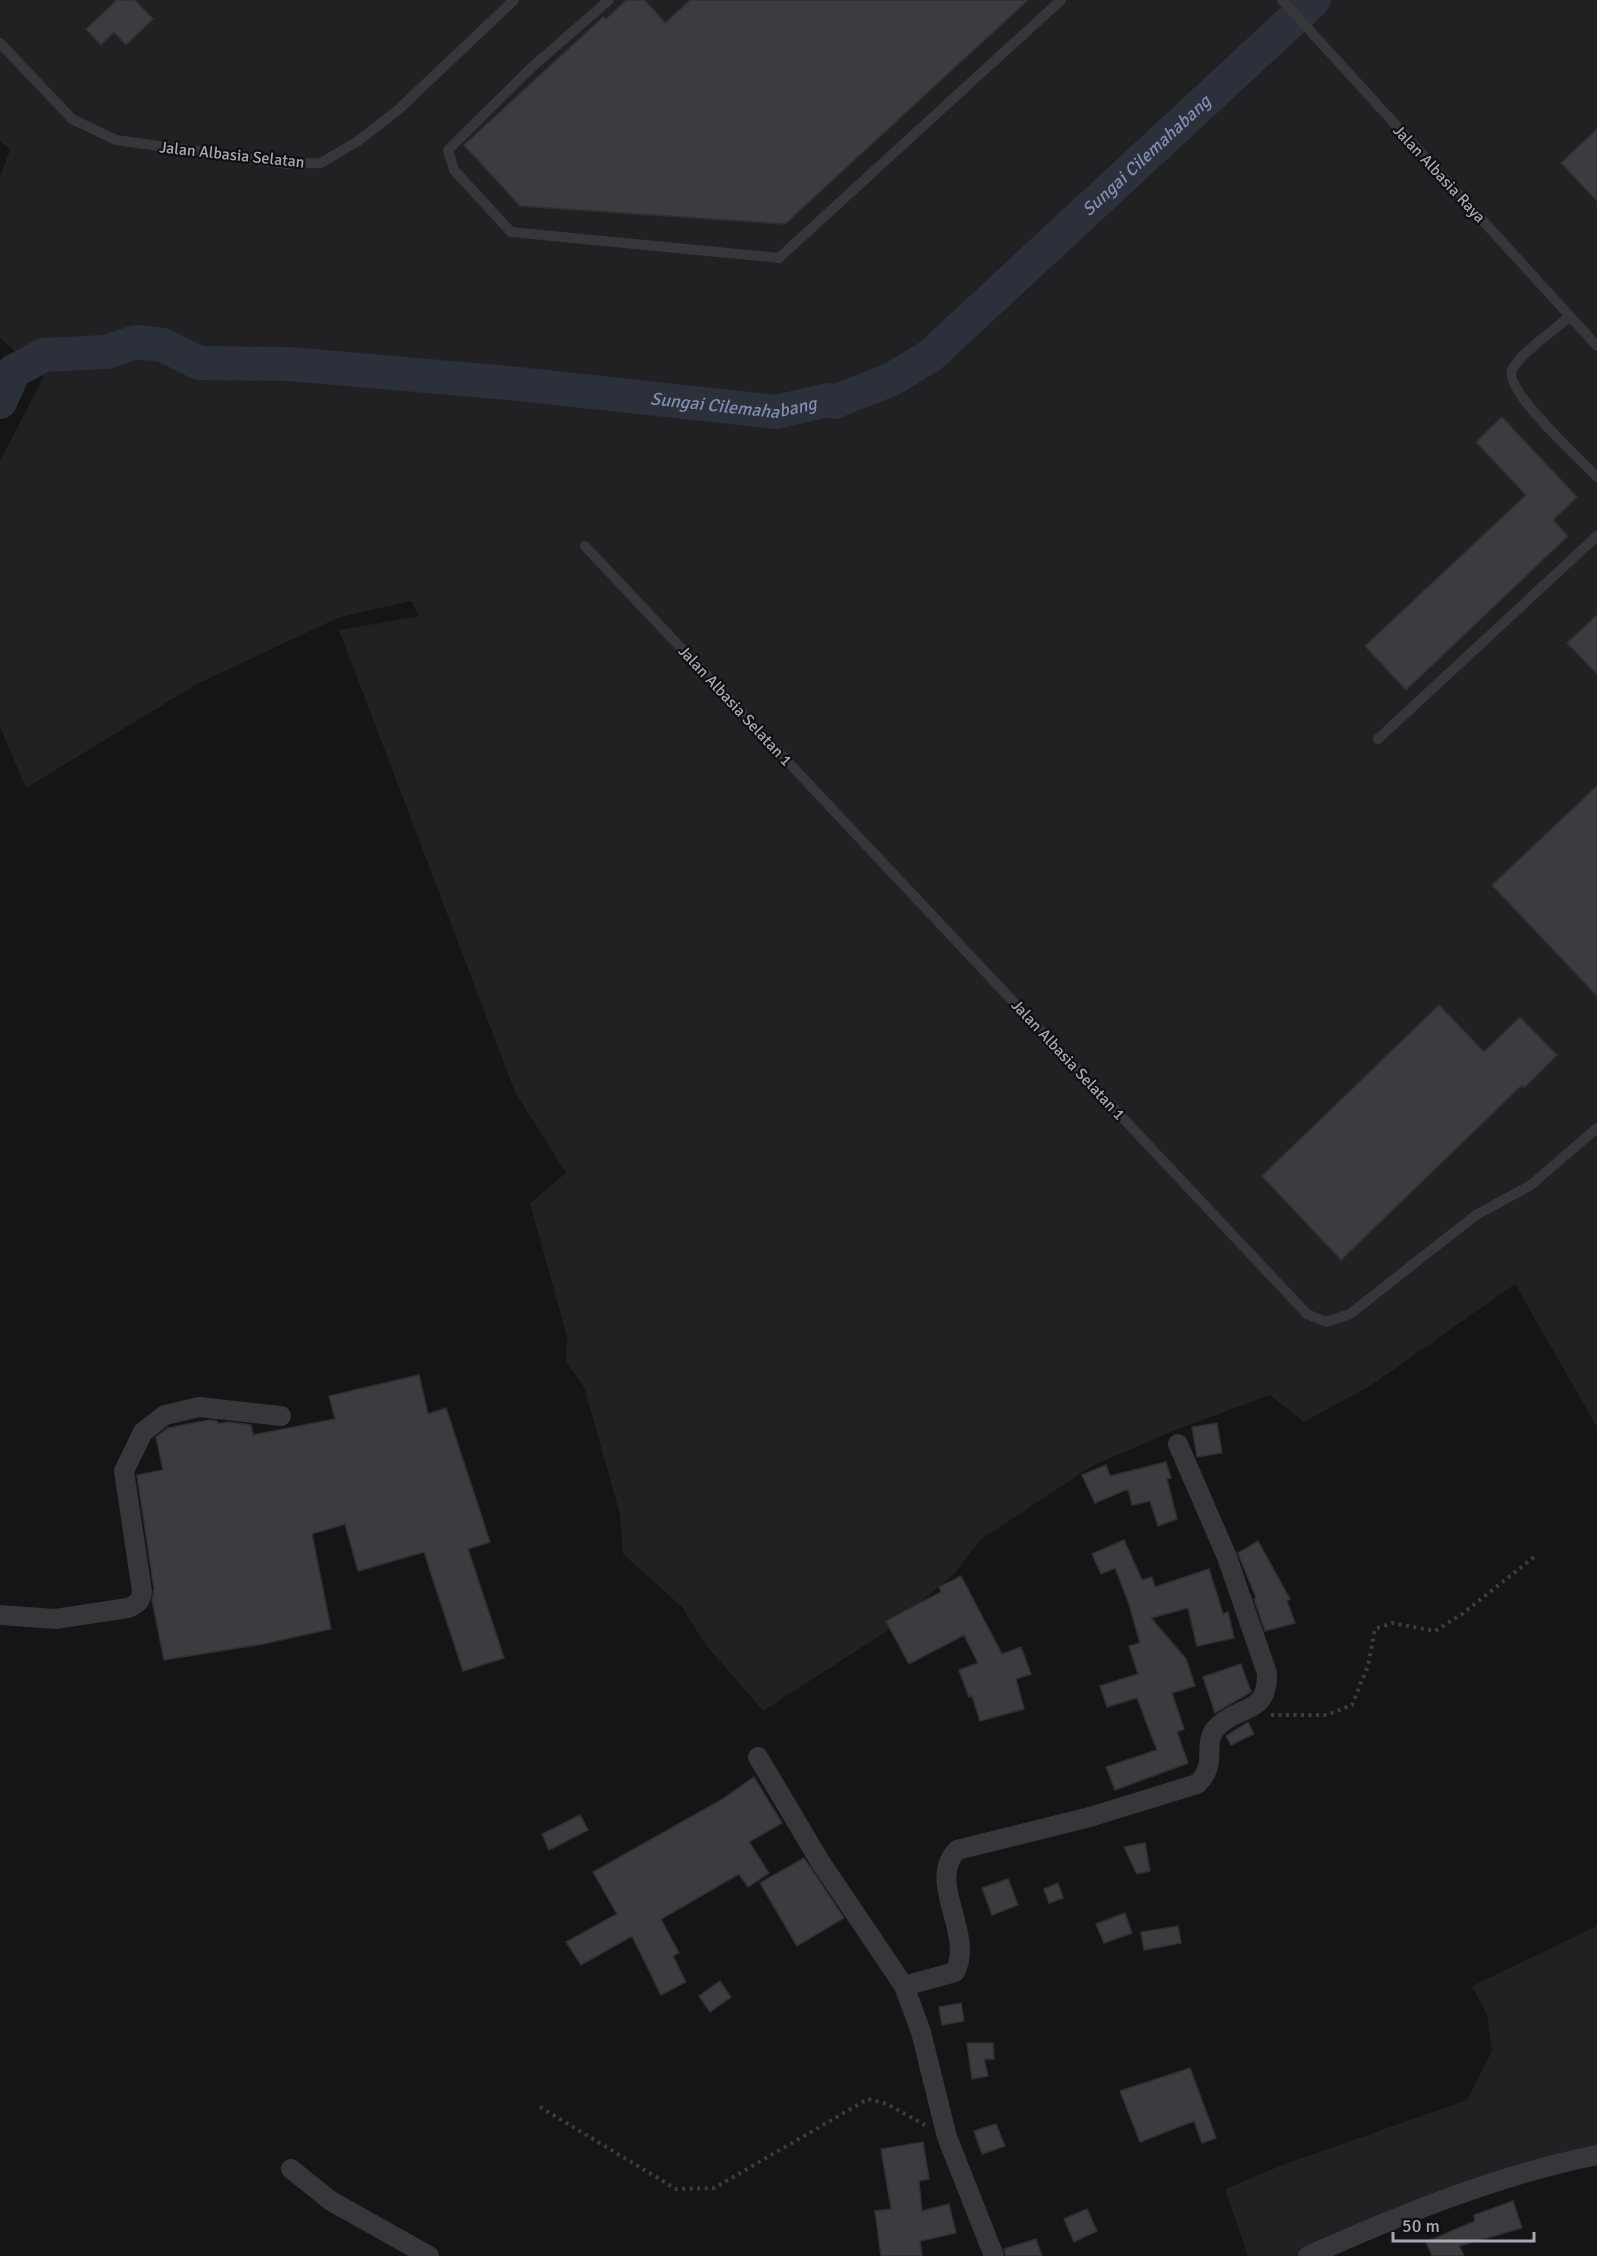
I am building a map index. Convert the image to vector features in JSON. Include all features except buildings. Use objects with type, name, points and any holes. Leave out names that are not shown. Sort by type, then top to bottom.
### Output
[{"type":"street","points":[[0,1615],[56,1619],[128,1608],[136,1604],[141,1600],[142,1592],[124,1471],[143,1432],[165,1415],[199,1407],[281,1416]]},
{"type":"street","points":[[904,1986],[955,1971],[960,1962],[961,1943],[946,1870],[950,1858],[957,1850],[1090,1817],[1197,1784],[1206,1776],[1210,1766],[1210,1737],[1217,1726],[1252,1709],[1267,1687],[1267,1673],[1227,1557],[1178,1444]]},
{"type":"street","points":[[758,1757],[821,1863],[904,1986],[921,2031],[947,2137],[994,2256]]},
{"type":"street","points":[[1308,2256],[1441,2202],[1549,2165],[1597,2155]]},
{"type":"street","points":[[291,2169],[331,2201],[429,2256]]},
{"type":"lane","name":"Jalan Albasia Selatan","points":[[0,43],[72,119],[116,140],[287,164],[321,163],[358,141],[398,110],[514,0]]},
{"type":"lane","points":[[609,0],[531,68],[448,150],[454,170],[511,232],[779,258],[1061,0]]},
{"type":"lane","name":"Jalan Albasia Raya","points":[[1282,0],[1597,346]]},
{"type":"lane","points":[[1570,316],[1521,358],[1513,369],[1511,380],[1526,404],[1597,477]]},
{"type":"lane","points":[[1378,739],[1597,536]]},
{"type":"lane","name":"Jalan Albasia Selatan 1","points":[[585,546],[1307,1314],[1326,1322],[1350,1314],[1467,1221],[1531,1185],[1597,1128]]},
{"type":"path","points":[[1252,1709],[1275,1716],[1327,1715],[1352,1705],[1368,1666],[1375,1629],[1392,1623],[1436,1631],[1462,1614],[1534,1557]]},
{"type":"path","points":[[540,2106],[676,2189],[714,2188],[868,2099],[887,2104],[947,2137]]},
{"type":"shaded area","points":[[0,0],[1597,0],[1597,1427],[1515,1284],[1370,1386],[1304,1422],[1270,1395],[1173,1431],[1092,1466],[980,1540],[953,1575],[887,1631],[763,1711],[705,1644],[682,1607],[623,1554],[620,1514],[584,1387],[566,1362],[567,1337],[530,1203],[566,1173],[515,1092],[339,630],[419,616],[411,601],[340,617],[197,684],[26,788],[0,727],[0,461],[44,376],[0,338],[0,177],[10,150],[0,140]]},
{"type":"shaded area","points":[[1597,1926],[1597,2146],[1299,2256],[1248,2256],[1225,2189],[1285,2164],[1467,2100],[1492,2051],[1487,2015],[1472,1986]]},
{"type":"waterway","name":"Sungai Cilemahabang","points":[[14,371],[44,355],[106,352],[136,342],[163,345],[199,363],[289,364],[509,383],[776,412],[828,400],[834,402],[892,379],[930,356],[1314,0]]},
{"type":"waterway","points":[[0,402],[14,371]]}]
